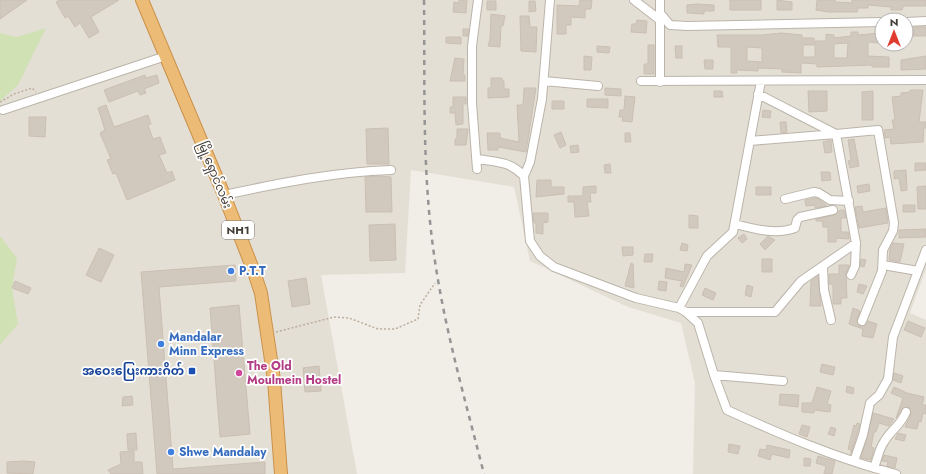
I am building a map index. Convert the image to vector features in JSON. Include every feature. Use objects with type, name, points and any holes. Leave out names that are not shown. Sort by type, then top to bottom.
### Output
[{"type":"highway","name":"မြို့ရှောင်လမ်း","points":[[142,0],[224,195],[261,293],[268,334],[280,443],[280,474]]},
{"type":"street","points":[[477,169],[472,103],[472,46],[478,0]]},
{"type":"street","points":[[550,0],[542,98],[530,162],[524,176],[530,242],[540,256],[554,267],[636,298],[682,310],[775,312],[801,281],[811,273],[823,268],[856,242]]},
{"type":"street","points":[[634,0],[670,25],[687,26],[874,22]]},
{"type":"street","points":[[660,0],[660,82]]},
{"type":"street","points":[[914,22],[926,21]]},
{"type":"street","points":[[2,106],[42,97],[166,56]]},
{"type":"street","points":[[642,81],[926,80]]},
{"type":"street","points":[[544,81],[598,86]]},
{"type":"street","points":[[682,310],[708,256],[733,232],[761,81]]},
{"type":"street","points":[[758,94],[836,134]]},
{"type":"street","points":[[750,140],[878,130],[894,223],[893,231],[883,250],[883,265],[862,321]]},
{"type":"street","points":[[836,134],[856,242],[855,266],[851,275]]},
{"type":"street","points":[[477,159],[507,163],[524,176]]},
{"type":"street","points":[[224,195],[294,180],[353,172],[391,170]]},
{"type":"street","points":[[785,199],[814,192],[819,193],[830,200],[849,201]]},
{"type":"street","points":[[735,224],[760,231],[790,230],[796,228],[797,220],[800,217],[834,210]]},
{"type":"street","points":[[854,461],[863,435],[870,403],[879,395],[888,379],[893,337],[926,250]]},
{"type":"street","points":[[883,265],[918,271]]},
{"type":"street","points":[[823,268],[824,290],[831,320]]},
{"type":"street","points":[[682,310],[698,324],[714,375],[728,410],[769,429],[854,461],[896,474]]},
{"type":"street","points":[[714,375],[783,382]]},
{"type":"street","points":[[874,468],[883,443],[892,430],[902,423],[906,412]]},
{"type":"path","points":[[2,106],[14,94],[32,88],[42,97]]},
{"type":"path","points":[[268,334],[334,317],[349,318],[378,329],[395,329],[418,319],[420,305],[435,283]]},
{"type":"shaded area","points":[[0,0],[926,0],[926,269],[910,313],[926,320],[926,474],[693,474],[695,383],[681,323],[628,307],[530,261],[514,187],[411,170],[405,273],[321,275],[357,474],[0,474]]},
{"type":"green space","points":[[46,28],[18,85],[0,101],[0,33],[17,37]]},
{"type":"green space","points":[[0,236],[17,258],[12,288],[18,324],[0,345]]},
{"type":"building","points":[[0,0],[27,0],[0,19]]},
{"type":"building","points":[[60,0],[119,0],[91,17],[99,32],[89,38],[80,23],[75,27],[68,16],[65,18],[56,2]]},
{"type":"building","points":[[459,0],[467,0],[466,13],[453,12],[454,2],[459,3]]},
{"type":"building","points":[[580,0],[592,0],[591,9],[585,9],[585,18],[571,17],[571,25],[566,25],[566,34],[557,34],[557,5],[579,6]]},
{"type":"building","points":[[730,0],[761,0],[761,10],[730,10]]},
{"type":"building","points":[[777,0],[792,2],[792,10],[777,10]]},
{"type":"building","points":[[817,0],[835,0],[835,2],[852,3],[852,0],[926,0],[926,6],[903,6],[902,10],[891,10],[891,7],[868,5],[868,8],[858,8],[857,12],[828,12],[816,10]]},
{"type":"building","points":[[487,1],[496,1],[496,10],[487,10]]},
{"type":"building","points":[[529,1],[535,1],[536,11],[529,12]]},
{"type":"building","points":[[687,5],[714,5],[714,11],[704,11],[704,14],[687,13]]},
{"type":"building","points":[[491,14],[505,16],[503,26],[501,26],[500,47],[488,46],[490,39]]},
{"type":"building","points":[[520,16],[529,16],[530,27],[537,27],[536,52],[521,51]]},
{"type":"building","points":[[637,20],[647,21],[646,33],[631,32],[632,24],[636,24]]},
{"type":"building","points":[[914,27],[926,27],[926,36],[914,36]]},
{"type":"building","points":[[463,29],[469,29],[468,36],[463,36]]},
{"type":"building","points":[[851,32],[858,32],[858,35],[874,33],[874,43],[868,42],[868,56],[889,57],[889,67],[872,67],[872,65],[817,67],[817,64],[803,63],[801,65],[801,73],[782,72],[782,69],[758,68],[758,71],[736,70],[737,73],[731,73],[731,47],[718,47],[717,35],[763,35],[781,33],[802,35],[802,38],[814,38],[814,45],[803,45],[803,57],[815,57],[815,41],[826,41],[826,34],[834,35],[834,38],[851,36]],"holes":[[[848,43],[847,58],[834,58],[834,44]],[[747,47],[762,48],[762,62],[747,61]]]},
{"type":"building","points":[[446,37],[461,37],[461,44],[446,43]]},
{"type":"building","points":[[648,45],[654,45],[654,74],[644,74],[644,64],[648,64]]},
{"type":"building","points":[[597,46],[610,47],[609,53],[597,52]]},
{"type":"building","points":[[675,46],[682,46],[682,58],[676,58]]},
{"type":"building","points":[[584,56],[592,57],[591,70],[584,70]]},
{"type":"building","points":[[926,56],[926,69],[901,70],[901,60]]},
{"type":"building","points":[[455,58],[464,59],[463,75],[465,75],[465,81],[450,81]]},
{"type":"building","points":[[704,60],[713,60],[713,69],[705,69]]},
{"type":"building","points":[[145,75],[146,78],[157,75],[159,83],[144,89],[146,93],[140,95],[138,91],[109,102],[104,90]]},
{"type":"building","points":[[491,78],[502,78],[502,81],[504,81],[504,89],[509,89],[509,97],[488,98],[488,88],[491,88]]},
{"type":"building","points":[[524,88],[536,88],[526,152],[498,147],[498,150],[488,150],[487,133],[500,133],[500,138],[519,142],[517,105],[523,105]]},
{"type":"building","points":[[605,88],[621,89],[621,96],[605,95]]},
{"type":"building","points":[[910,90],[923,90],[919,122],[926,122],[923,142],[891,144],[890,137],[885,138],[884,130],[894,129],[892,120],[895,120],[892,97],[901,96],[901,93],[910,92]]},
{"type":"building","points":[[714,91],[722,91],[723,97],[714,97]]},
{"type":"building","points":[[808,91],[827,91],[827,111],[809,112]]},
{"type":"building","points":[[873,91],[873,120],[862,120],[862,92]]},
{"type":"building","points":[[625,96],[635,97],[632,122],[622,121],[623,117],[619,117],[620,110],[624,110]]},
{"type":"building","points":[[453,97],[466,97],[466,104],[463,104],[463,124],[456,125],[455,113],[450,113],[450,107],[453,107]]},
{"type":"building","points":[[587,99],[608,99],[608,108],[587,107]]},
{"type":"building","points":[[552,101],[564,101],[564,109],[552,109]]},
{"type":"building","points":[[106,105],[114,127],[148,115],[151,124],[148,125],[153,139],[160,137],[166,153],[159,155],[167,173],[172,171],[175,180],[127,200],[116,173],[113,174],[107,160],[111,159],[100,133],[105,130],[98,108]]},
{"type":"building","points":[[763,110],[771,111],[770,118],[762,117]]},
{"type":"building","points":[[29,117],[46,117],[45,137],[29,136]]},
{"type":"building","points":[[780,122],[786,122],[787,132],[781,133]]},
{"type":"building","points":[[388,128],[389,164],[367,164],[366,129]]},
{"type":"building","points":[[457,129],[468,129],[466,145],[455,145],[455,139],[457,139]]},
{"type":"building","points":[[561,132],[566,145],[560,148],[554,135]]},
{"type":"building","points":[[625,133],[630,133],[631,142],[625,142]]},
{"type":"building","points":[[854,139],[859,166],[850,168],[848,161],[851,160],[848,140]]},
{"type":"building","points":[[831,140],[832,152],[825,153],[823,142]]},
{"type":"building","points":[[578,145],[579,152],[571,153],[570,146]]},
{"type":"building","points":[[915,163],[926,163],[926,170],[915,171]]},
{"type":"building","points":[[610,164],[611,173],[605,173],[604,165]]},
{"type":"building","points":[[906,170],[907,190],[901,191],[899,178],[894,179],[894,171]]},
{"type":"building","points":[[821,172],[830,172],[831,180],[822,181]]},
{"type":"building","points":[[365,177],[391,177],[392,212],[366,212]]},
{"type":"building","points":[[537,180],[551,180],[551,187],[564,187],[564,194],[536,197]]},
{"type":"building","points":[[869,184],[870,191],[858,193],[857,186]]},
{"type":"building","points":[[596,186],[596,193],[590,193],[591,202],[587,202],[589,216],[575,217],[574,202],[568,202],[568,196],[583,196],[583,187]]},
{"type":"building","points":[[926,186],[926,209],[918,209],[917,187]]},
{"type":"building","points":[[756,187],[771,187],[771,195],[756,195]]},
{"type":"building","points":[[817,198],[827,206],[815,208],[815,205],[806,206],[805,200]]},
{"type":"building","points":[[903,205],[915,205],[915,212],[903,212]]},
{"type":"building","points":[[862,206],[863,212],[886,208],[888,223],[859,228],[855,207]]},
{"type":"building","points":[[840,210],[844,210],[846,218],[841,218],[841,232],[848,232],[849,239],[836,238],[836,242],[828,242],[828,227],[823,227],[822,221],[816,221],[816,219],[835,215]]},
{"type":"building","points":[[533,213],[548,213],[548,222],[543,223],[543,234],[536,233],[536,223],[534,223]]},
{"type":"building","points":[[689,215],[698,216],[698,228],[689,228]]},
{"type":"building","points":[[395,224],[396,260],[370,261],[369,225]]},
{"type":"building","points":[[926,229],[926,237],[899,238],[899,230]]},
{"type":"building","points":[[744,234],[747,239],[742,243],[738,238]]},
{"type":"building","points":[[768,236],[775,240],[765,250],[760,244]]},
{"type":"building","points":[[682,243],[688,245],[687,251],[680,250]]},
{"type":"building","points":[[893,243],[904,244],[900,262],[889,260],[890,249]]},
{"type":"building","points":[[622,247],[633,247],[633,255],[623,256]]},
{"type":"building","points":[[99,248],[114,255],[101,282],[86,275]]},
{"type":"building","points":[[645,254],[653,254],[652,262],[644,262]]},
{"type":"building","points":[[762,259],[772,259],[772,272],[762,272]]},
{"type":"building","points":[[861,259],[866,260],[864,267],[860,266]]},
{"type":"building","points":[[631,263],[633,264],[634,288],[625,286]]},
{"type":"building","points":[[685,264],[692,265],[683,287],[680,286],[682,281],[665,278],[666,268],[684,272]]},
{"type":"building","points":[[235,265],[236,281],[159,287],[173,469],[265,462],[265,474],[157,474],[141,272]]},
{"type":"building","points":[[839,265],[849,265],[846,275],[847,298],[841,298],[841,304],[833,304],[833,284],[829,284],[829,274],[839,274]]},
{"type":"building","points":[[818,276],[821,306],[810,306],[811,281]]},
{"type":"building","points":[[306,278],[310,304],[292,307],[288,281]]},
{"type":"building","points":[[15,281],[31,288],[28,294],[12,288]]},
{"type":"building","points":[[659,281],[667,282],[666,291],[658,290]]},
{"type":"building","points":[[859,284],[867,286],[863,294],[857,292]]},
{"type":"building","points":[[747,285],[753,287],[751,297],[745,295]]},
{"type":"building","points":[[705,288],[716,293],[713,300],[702,295]]},
{"type":"building","points":[[239,305],[250,434],[220,437],[210,308]]},
{"type":"building","points":[[853,308],[860,311],[857,321],[860,326],[865,326],[868,321],[877,324],[873,338],[862,336],[863,329],[849,324]]},
{"type":"building","points":[[908,321],[925,328],[921,337],[904,330]]},
{"type":"building","points":[[822,364],[835,367],[833,375],[820,372]]},
{"type":"building","points":[[319,366],[321,391],[305,392],[303,368]]},
{"type":"building","points":[[894,373],[903,376],[901,383],[893,380]]},
{"type":"building","points":[[847,386],[854,388],[853,394],[846,392]]},
{"type":"building","points":[[817,387],[831,391],[827,404],[831,405],[830,412],[814,410],[814,413],[802,412],[802,403],[812,403]]},
{"type":"building","points":[[894,387],[907,393],[924,397],[922,405],[926,405],[926,414],[923,413],[921,422],[919,421],[917,429],[905,427],[911,414],[909,407],[903,408],[896,418],[903,398],[891,393]]},
{"type":"building","points":[[780,394],[799,395],[798,407],[779,405]]},
{"type":"building","points":[[132,396],[133,405],[122,406],[123,397]]},
{"type":"building","points":[[873,413],[894,419],[889,426],[879,423],[876,432],[874,432],[871,447],[874,448],[871,460],[861,458]]},
{"type":"building","points":[[857,423],[860,424],[851,454],[851,450],[848,449],[854,425],[856,426]]},
{"type":"building","points":[[802,425],[810,427],[807,437],[799,434]]},
{"type":"building","points":[[831,427],[836,429],[834,436],[828,434]]},
{"type":"building","points":[[136,433],[137,450],[128,450],[127,434]]},
{"type":"building","points":[[898,433],[906,435],[904,441],[895,439]]},
{"type":"building","points":[[729,444],[740,446],[738,454],[728,452]]},
{"type":"building","points":[[767,445],[790,450],[789,458],[772,454],[770,460],[758,456],[760,449],[766,450]]},
{"type":"building","points":[[134,451],[134,462],[142,462],[143,474],[111,474],[108,470],[121,464],[120,452]]},
{"type":"building","points":[[884,455],[897,458],[895,468],[887,466],[888,462],[882,461]]},
{"type":"building","points":[[818,456],[835,461],[832,474],[824,474],[826,466],[816,463]]},
{"type":"building","points":[[804,458],[811,459],[810,466],[804,466]]},
{"type":"building","points":[[7,462],[35,462],[33,474],[7,473]]},
{"type":"railway","points":[[424,0],[424,93],[429,216],[437,276],[449,333],[484,474]]},
{"type":"place","name":"P.T.T","points":[[231,271]]},
{"type":"place","name":"Mandalar Minn Express","points":[[161,344]]},
{"type":"place","name":"အဝေးပြေးကားဂိတ်","points":[[192,371]]},
{"type":"place","name":"The Old Moulmein Hostel","points":[[239,373]]},
{"type":"place","name":"Shwe Mandalay","points":[[171,452]]}]
